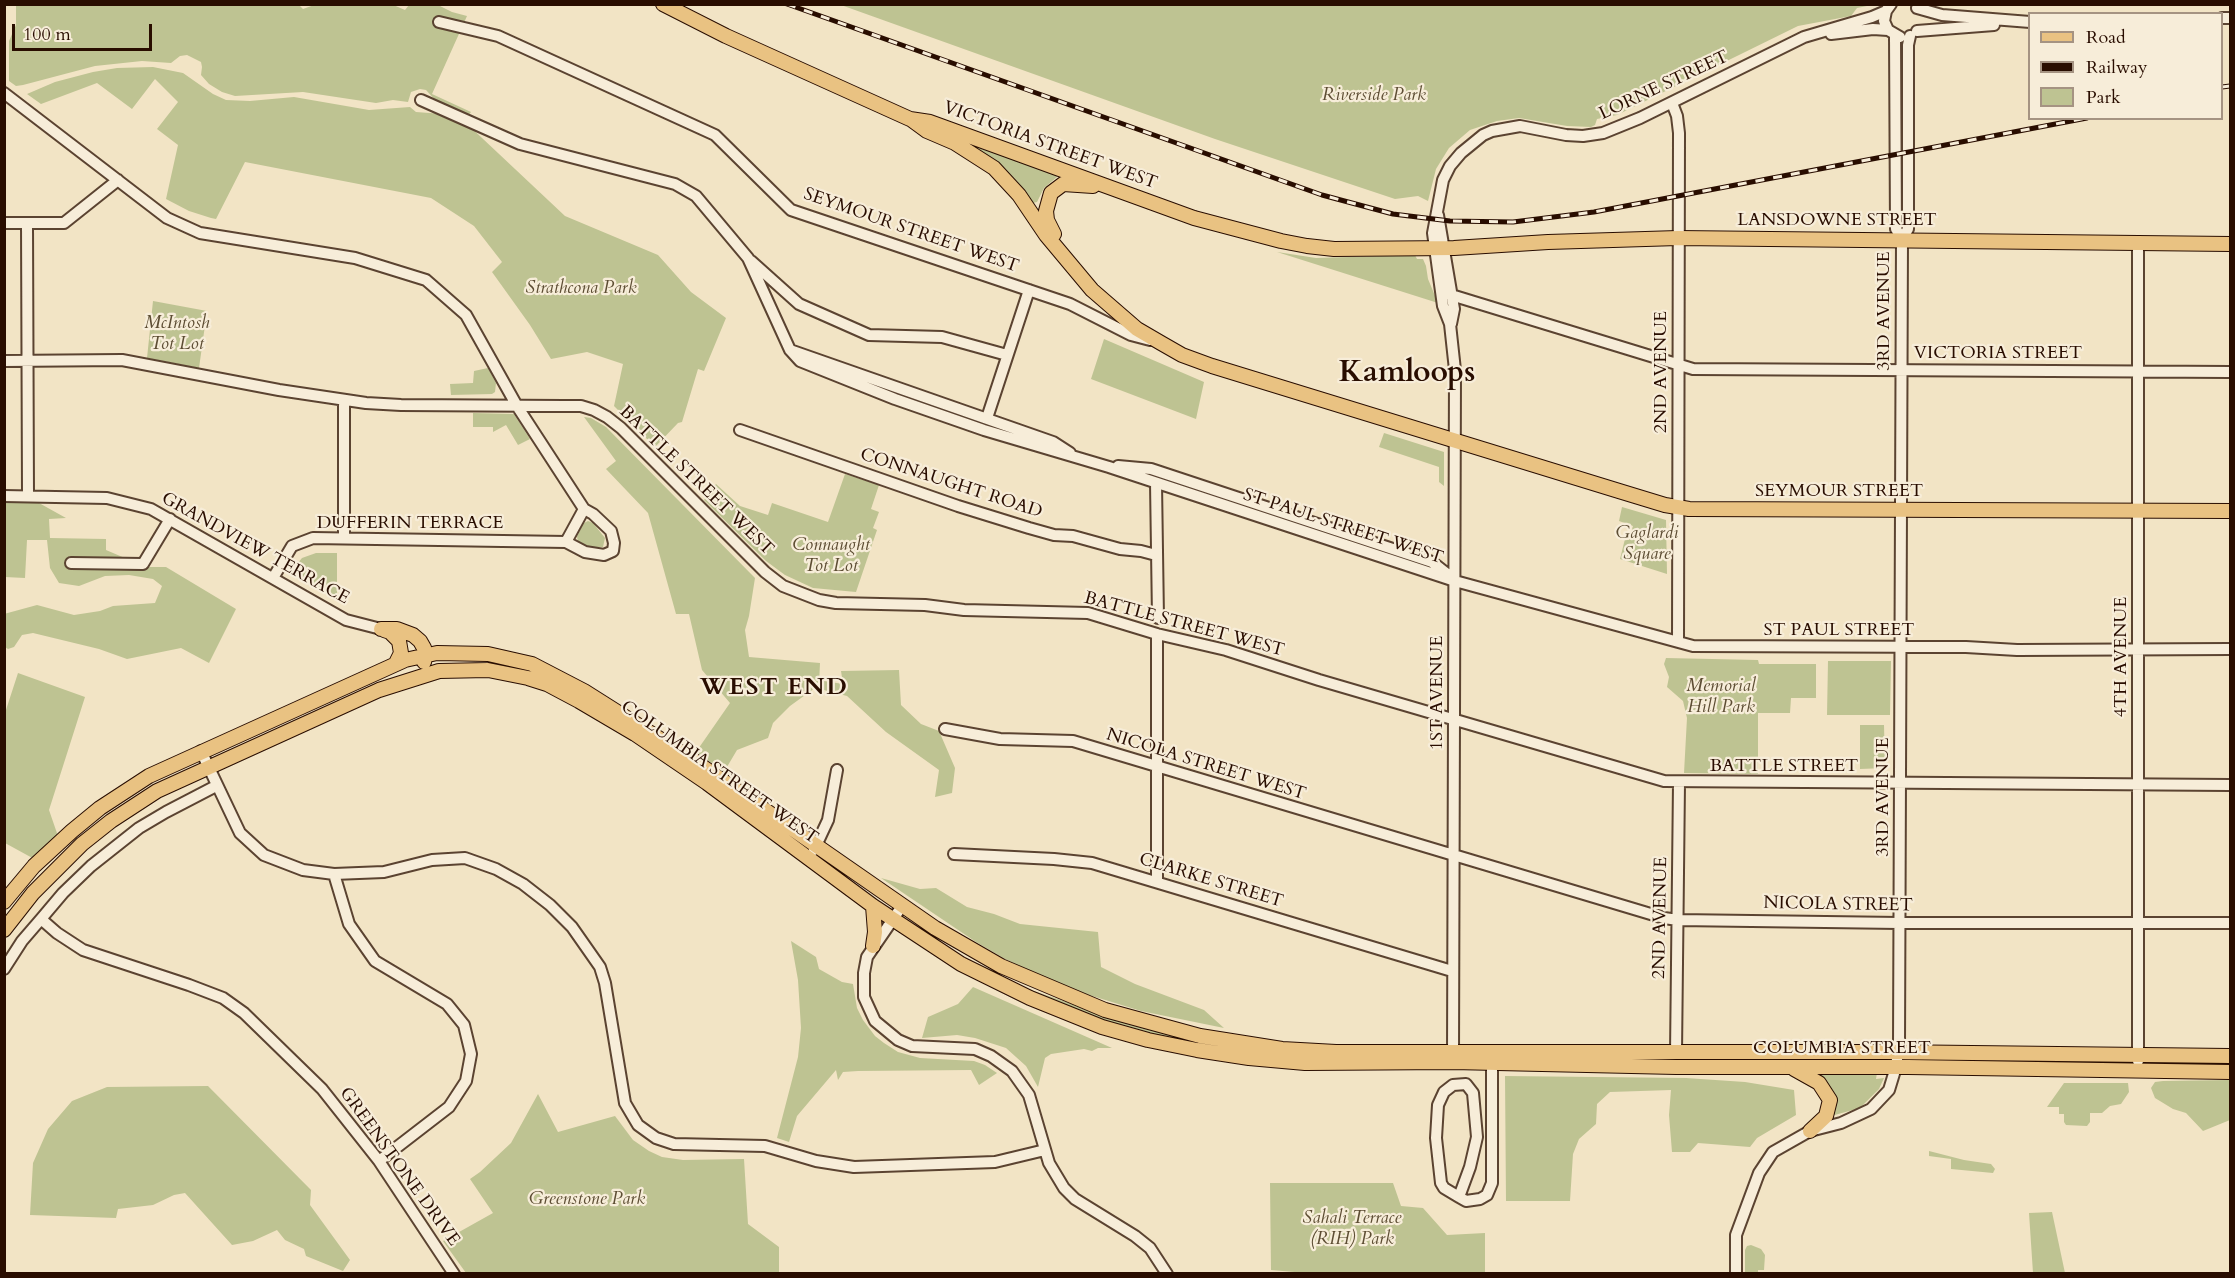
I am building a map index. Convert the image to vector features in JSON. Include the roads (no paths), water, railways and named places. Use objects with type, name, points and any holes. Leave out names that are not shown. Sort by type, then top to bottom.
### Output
[{"type":"main road","name":"VICTORIA STREET WEST","points":[[663,4],[726,36],[910,119],[930,122],[1222,226],[1307,246],[1365,249],[1439,248]]},
{"type":"main road","name":"SEYMOUR STREET WEST","points":[[910,119],[927,131],[955,142],[994,168],[1019,195],[1046,235],[1069,263],[1113,309],[1137,329],[1182,355],[1212,366],[1456,442]]},
{"type":"main road","points":[[1069,263],[1047,220],[1047,201],[1057,187],[1068,184],[1098,187],[1136,197]]},
{"type":"main road","name":"LANSDOWNE STREET","points":[[1439,248],[1678,238],[2230,244]]},
{"type":"main road","name":"SEYMOUR STREET","points":[[1456,442],[1678,507],[1901,511],[2230,511]]},
{"type":"main road","points":[[381,630],[398,629],[420,641],[426,654],[421,676]]},
{"type":"main road","points":[[381,630],[390,632],[399,641],[401,653],[396,663]]},
{"type":"main road","name":"COLUMBIA STREET WEST","points":[[4,902],[47,853],[99,808],[149,776],[396,663],[426,654],[488,654],[532,664],[640,725],[902,906],[968,948],[1001,966],[1105,1010],[1200,1036],[1282,1049],[1453,1058]]},
{"type":"main road","name":"COLUMBIA STREET WEST","points":[[4,930],[39,887],[82,844],[140,801],[208,766],[379,690],[421,676],[460,669],[488,670],[547,684],[579,701],[635,734],[873,906],[961,964],[1030,998],[1102,1027],[1148,1040],[1197,1050],[1281,1061],[1453,1058]]},
{"type":"main road","points":[[873,906],[875,932],[873,946]]},
{"type":"main road","name":"COLUMBIA STREET","points":[[1453,1058],[1676,1053],[1898,1052],[2230,1056]]},
{"type":"main road","name":"COLUMBIA STREET","points":[[1492,1058],[1634,1067],[1896,1067],[2230,1072]]},
{"type":"main road","points":[[1790,1067],[1819,1083],[1830,1100],[1826,1116],[1810,1131]]},
{"type":"street","name":"3RD AVENUE","points":[[1736,1274],[1736,1235],[1759,1173],[1773,1152],[1810,1131],[1841,1123],[1871,1109],[1889,1090],[1898,1052],[1902,239],[1896,229],[1891,33],[1884,21],[1889,6]]},
{"type":"street","name":"LORNE STREET","points":[[1439,248],[1432,233],[1442,184],[1450,166],[1465,149],[1488,133],[1501,128],[1520,126],[1566,135],[1594,135],[1619,128],[1804,37],[1867,19],[1889,6]]},
{"type":"street","name":"3RD AVENUE","points":[[1902,239],[1908,229],[1908,45],[1920,22],[1915,6]]},
{"type":"street","points":[[1915,6],[1942,15],[2028,22]]},
{"type":"street","name":"SEYMOUR STREET WEST","points":[[439,22],[498,36],[715,135],[791,210],[1070,304],[1131,336],[1161,343]]},
{"type":"street","points":[[1913,33],[2028,22]]},
{"type":"street","name":"LORNE STREET","points":[[1804,37],[1866,29],[1905,37],[1913,33]]},
{"type":"street","points":[[4,93],[167,218],[200,233],[355,258],[426,280],[466,315],[517,406],[584,509],[566,542]]},
{"type":"street","points":[[421,100],[520,144],[675,184],[696,196],[747,258],[799,304],[869,334],[942,337],[1007,355]]},
{"type":"street","name":"2ND AVENUE","points":[[1672,102],[1677,116],[1678,133],[1677,642]]},
{"type":"street","points":[[4,223],[64,223],[118,180]]},
{"type":"street","points":[[27,223],[28,495]]},
{"type":"street","name":"4TH AVENUE","points":[[2138,242],[2138,1071]]},
{"type":"street","name":"1ST AVENUE","points":[[1439,248],[1438,266],[1443,306],[1450,324],[1455,370],[1453,1058]]},
{"type":"street","name":"1ST AVENUE","points":[[1439,248],[1452,294],[1454,309],[1450,324]]},
{"type":"street","points":[[747,258],[790,350]]},
{"type":"street","points":[[1438,266],[1445,290],[1448,294],[1452,294]]},
{"type":"street","points":[[987,418],[1029,290]]},
{"type":"street","name":"VICTORIA STREET","points":[[1452,294],[1693,369],[2230,372]]},
{"type":"street","name":"ST PAUL STREET WEST","points":[[790,350],[1053,442],[1078,458]]},
{"type":"street","name":"ST PAUL STREET WEST","points":[[790,350],[800,361],[895,399],[984,430],[1109,467],[1455,581]]},
{"type":"street","name":"BATTLE STREET WEST","points":[[4,361],[122,360],[279,390],[344,400],[401,405],[581,406],[607,417],[671,477],[765,572],[783,586],[801,594],[836,603],[925,605],[999,612],[1088,613],[1157,634],[1226,650],[1454,719]]},
{"type":"street","points":[[344,400],[344,538]]},
{"type":"street","name":"CONNAUGHT ROAD","points":[[740,430],[958,506],[1029,528],[1156,555]]},
{"type":"street","name":"ST PAUL STREET WEST","points":[[1109,467],[1127,466],[1151,470],[1432,562],[1455,581]]},
{"type":"street","points":[[1156,483],[1158,618]]},
{"type":"street","name":"GRANDVIEW TERRACE","points":[[4,496],[85,497],[123,501],[152,509],[346,620],[381,630]]},
{"type":"street","name":"DUFFERIN TERRACE","points":[[273,578],[292,546],[314,538],[566,542],[585,552],[604,555],[613,551],[611,531],[593,514],[584,509]]},
{"type":"street","points":[[71,563],[143,564],[170,519]]},
{"type":"street","name":"ST PAUL STREET","points":[[1455,581],[1692,646],[2139,651],[2230,649]]},
{"type":"street","points":[[1157,634],[1157,881]]},
{"type":"street","name":"BATTLE STREET","points":[[1454,719],[1664,782],[2230,785]]},
{"type":"street","name":"NICOLA STREET WEST","points":[[945,729],[1000,739],[1073,741],[1454,856]]},
{"type":"street","points":[[201,751],[240,833],[264,855],[303,870],[334,874],[384,872],[432,860],[465,858],[496,868],[550,904],[572,927],[600,967],[605,983],[625,1103],[638,1125],[664,1141],[674,1144],[765,1146],[816,1161],[854,1167],[995,1162],[1045,1150]]},
{"type":"street","points":[[810,859],[828,820],[837,770]]},
{"type":"street","name":"2ND AVENUE","points":[[1676,1053],[1679,783]]},
{"type":"street","points":[[4,969],[22,941],[63,893],[114,847],[166,812],[216,786]]},
{"type":"street","name":"CLARKE STREET","points":[[954,854],[1092,863],[1452,971]]},
{"type":"street","name":"NICOLA STREET","points":[[1454,856],[1664,918],[1678,920],[2230,923]]},
{"type":"street","points":[[334,874],[349,924],[375,961],[447,1004],[464,1024],[471,1054],[466,1081],[449,1107],[379,1161]]},
{"type":"street","points":[[902,906],[867,957],[864,997],[875,1021],[898,1040],[912,1046],[975,1050],[1002,1062],[1012,1071],[1029,1095],[1054,1174],[1064,1188],[1075,1198],[1135,1236],[1155,1254],[1167,1274]]},
{"type":"street","name":"GREENSTONE DRIVE","points":[[41,919],[83,950],[189,985],[222,998],[244,1013],[322,1089],[379,1161],[454,1274]]},
{"type":"street","points":[[1459,1197],[1470,1167],[1477,1137],[1474,1096],[1470,1087],[1461,1084],[1450,1086],[1442,1095],[1438,1108],[1436,1138],[1441,1183],[1444,1188],[1459,1197],[1466,1201],[1480,1199],[1487,1195],[1492,1183],[1492,1058]]},
{"type":"railway","points":[[787,4],[1322,195],[1393,214],[1450,221],[1513,222],[1594,212],[2077,120]]},
{"type":"railway","points":[[2223,87],[2230,86]]},
{"type":"district","name":"Kamloops","points":[[1407,374]]},
{"type":"district","name":"WEST END","points":[[774,688]]},
{"type":"park label","name":"Riverside Park","points":[[1374,96]]},
{"type":"park label","name":"Strathcona Park","points":[[581,289]]},
{"type":"park label","name":"McIntosh Tot Lot","points":[[177,334]]},
{"type":"park label","name":"Gaglardi Square","points":[[1647,544]]},
{"type":"park label","name":"Connaught Tot Lot","points":[[831,556]]},
{"type":"park label","name":"Memorial Hill Park","points":[[1721,697]]},
{"type":"park label","name":"Greenstone Park","points":[[587,1200]]},
{"type":"park label","name":"Sahali Terrace (RIH) Park","points":[[1352,1229]]}]
